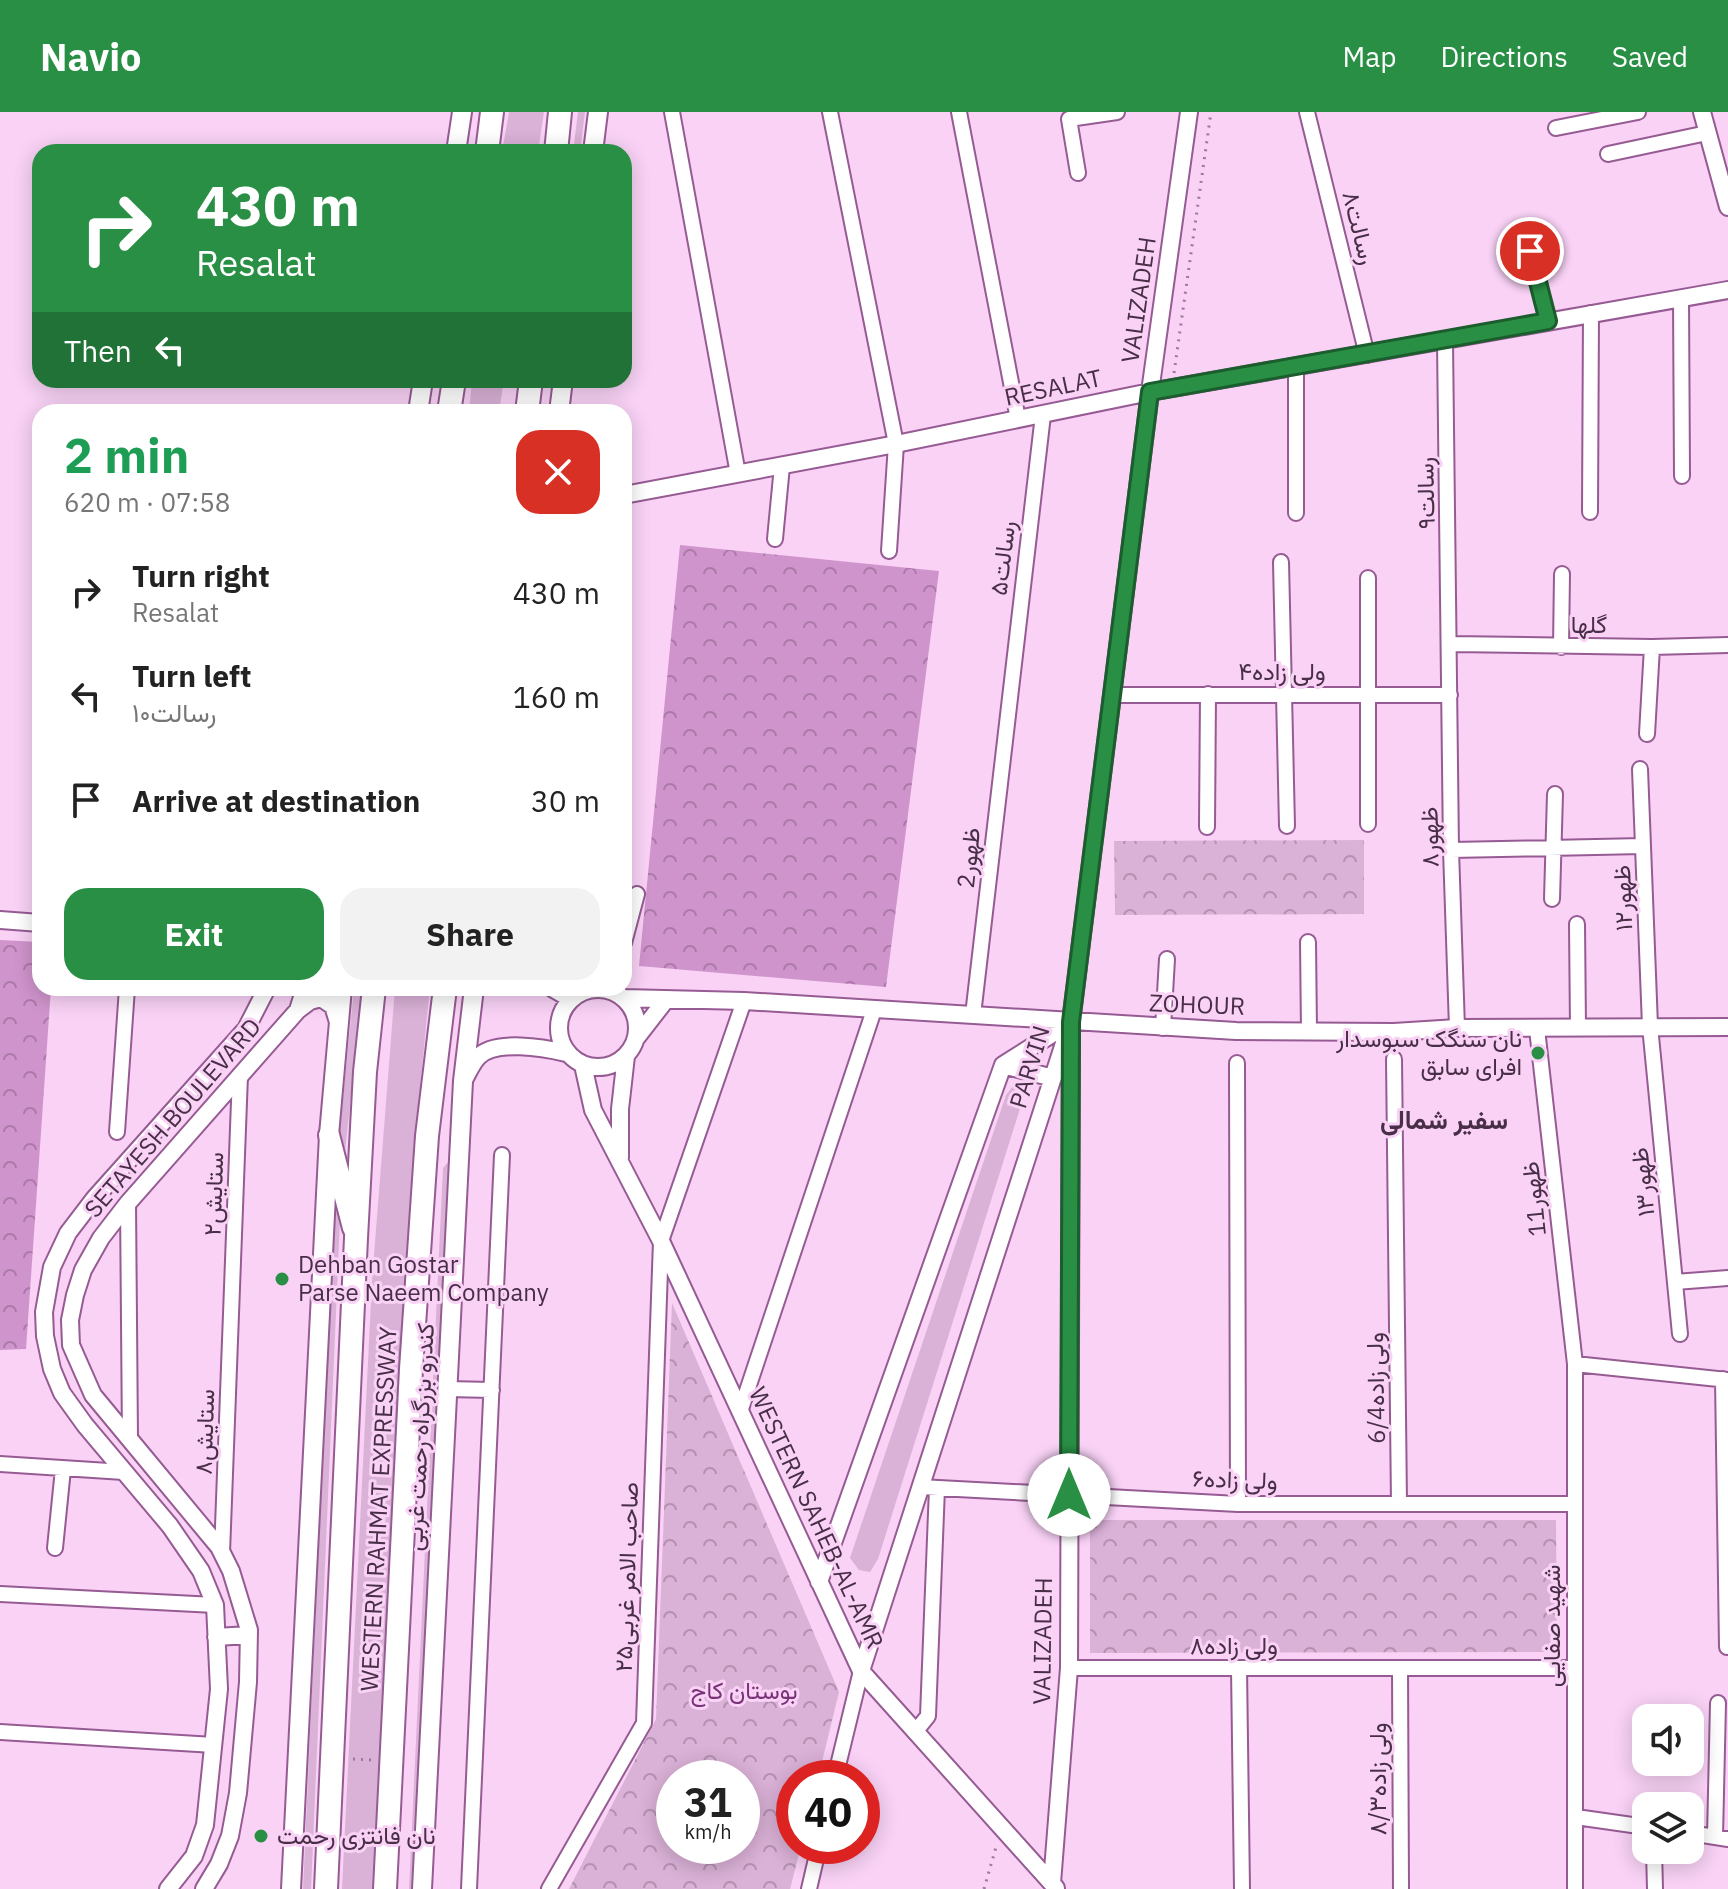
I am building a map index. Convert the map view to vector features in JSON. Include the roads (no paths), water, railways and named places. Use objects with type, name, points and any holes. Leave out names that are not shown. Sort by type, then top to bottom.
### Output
[{"type":"highway","points":[[488,144],[492,112]]},
{"type":"highway","points":[[557,144],[560,112]]},
{"type":"highway","name":"WESTERN RAHMAT EXPRESSWAY","points":[[326,1889],[356,1238],[365,1072],[373,996]]},
{"type":"highway","name":"WESTERN RAHMAT EXPRESSWAY","points":[[385,1888],[411,1369],[432,1092],[444,996]]},
{"type":"main road","points":[[457,144],[462,112]]},
{"type":"main road","points":[[594,144],[598,112]]},
{"type":"main road","points":[[291,1889],[329,1135],[341,996]]},
{"type":"main road","name":"کندرو بزرگراه رحمت غربی","points":[[422,1889],[463,1081],[473,996]]},
{"type":"main road","points":[[329,1135],[356,1238]]},
{"type":"street","points":[[672,112],[738,474]]},
{"type":"street","points":[[830,112],[896,444],[889,551]]},
{"type":"street","points":[[959,112],[1018,419]]},
{"type":"street","points":[[1078,173],[1069,119],[1117,112]]},
{"type":"street","name":"VALIZADEH","points":[[1055,1886],[1069,1668],[1071,1022],[1150,392],[1189,112]]},
{"type":"street","name":"رسالت۸","points":[[1307,112],[1367,355]]},
{"type":"street","points":[[1556,128],[1638,112]]},
{"type":"street","points":[[1702,112],[1728,207]]},
{"type":"street","points":[[1608,154],[1707,133]]},
{"type":"street","points":[[1524,228],[1548,321]]},
{"type":"street","name":"RESALAT","points":[[632,494],[1150,392],[1728,290]]},
{"type":"street","points":[[1681,298],[1682,476]]},
{"type":"street","points":[[1590,512],[1591,313]]},
{"type":"street","name":"رسالت۹","points":[[1445,342],[1451,644]]},
{"type":"street","points":[[1296,368],[1296,513]]},
{"type":"street","name":"رسالت۵","points":[[1008,707],[1043,415]]},
{"type":"street","points":[[775,539],[782,466]]},
{"type":"street","points":[[1281,562],[1287,826]]},
{"type":"street","points":[[1561,647],[1562,574]]},
{"type":"street","points":[[1368,578],[1368,824]]},
{"type":"street","name":"گلها","points":[[1451,644],[1561,647],[1728,645]]},
{"type":"street","name":"ظهور۸","points":[[1451,644],[1451,850],[1457,1028]]},
{"type":"street","points":[[1647,734],[1652,647]]},
{"type":"street","points":[[1207,827],[1208,694]]},
{"type":"street","name":"ولی زاده۴","points":[[1114,695],[1450,695]]},
{"type":"street","name":"2ظهور","points":[[973,1015],[1008,707]]},
{"type":"street","name":"ظهور۱۲","points":[[1640,769],[1650,1026]]},
{"type":"street","points":[[1552,899],[1555,794]]},
{"type":"street","points":[[1451,850],[1643,846]]},
{"type":"street","points":[[632,913],[637,894]]},
{"type":"street","points":[[0,920],[32,922]]},
{"type":"street","points":[[1577,924],[1578,1028]]},
{"type":"street","points":[[1308,942],[1309,1031]]},
{"type":"street","points":[[1163,1028],[1167,959]]},
{"type":"street","name":"ZOHOUR","points":[[632,995],[665,1001],[744,1001],[1163,1028],[1394,1032],[1457,1028],[1728,1027]]},
{"type":"street","points":[[117,1132],[126,996]]},
{"type":"street","name":"SETAYESH BOULEVARD","points":[[168,1889],[194,1856],[205,1825],[219,1689],[215,1605],[201,1571],[186,1549],[62,1393],[52,1369],[44,1312],[52,1267],[68,1233],[94,1199],[246,1029],[263,996]]},
{"type":"street","name":"SETAYESH BOULEVARD","points":[[205,1888],[230,1836],[238,1793],[249,1635],[241,1600],[222,1553],[93,1395],[71,1345],[70,1320],[75,1295],[91,1252],[128,1203],[298,1010],[302,996]]},
{"type":"street","points":[[566,996],[571,999]]},
{"type":"street","points":[[566,1053],[558,1025],[562,1010],[576,996]]},
{"type":"street","points":[[620,996],[632,1010],[637,1024],[636,1038]]},
{"type":"street","points":[[298,1010],[310,1001],[321,998],[333,1006],[338,1022]]},
{"type":"street","points":[[620,1164],[620,1109],[626,1056],[665,1001]]},
{"type":"street","name":"صاحب الامر غربی۲۵","points":[[549,1889],[644,1723],[661,1241],[744,1001]]},
{"type":"street","points":[[740,1412],[874,1010]]},
{"type":"street","name":"PARVIN","points":[[819,1582],[1003,1065],[1071,1022]]},
{"type":"street","name":"PARVIN","points":[[861,1671],[928,1488],[1071,1022]]},
{"type":"street","name":"ظهور۱۳","points":[[1650,1026],[1680,1334]]},
{"type":"street","points":[[246,1029],[265,1047]]},
{"type":"street","name":"11ظهور","points":[[1537,1029],[1575,1364]]},
{"type":"street","points":[[463,1081],[479,1055],[502,1047],[538,1047],[566,1053],[583,1065],[605,1067],[626,1056]]},
{"type":"street","name":"6/4ولی زاده","points":[[1394,1059],[1399,1504]]},
{"type":"street","points":[[1237,1063],[1238,1504]]},
{"type":"street","name":"WESTERN SAHEB-AL-AMR","points":[[583,1065],[593,1110],[661,1241],[861,1671],[1055,1886]]},
{"type":"street","points":[[1003,1065],[1053,1078]]},
{"type":"street","name":"ستایش۲","points":[[232,1313],[240,1075]]},
{"type":"street","points":[[469,1889],[502,1155]]},
{"type":"street","points":[[128,1203],[130,1439]]},
{"type":"street","points":[[1675,1282],[1728,1278]]},
{"type":"street","name":"ستایش۸","points":[[222,1553],[232,1313]]},
{"type":"street","points":[[1575,1364],[1726,1379],[1727,1647]]},
{"type":"street","name":"شهید صفایی","points":[[1575,1364],[1575,1889]]},
{"type":"street","points":[[447,1389],[492,1390]]},
{"type":"street","points":[[0,1464],[124,1472]]},
{"type":"street","points":[[55,1548],[63,1469]]},
{"type":"street","points":[[915,1732],[928,1716],[928,1488]]},
{"type":"street","name":"ولی زاده۶","points":[[928,1488],[1238,1504],[1574,1504]]},
{"type":"street","points":[[0,1594],[215,1605]]},
{"type":"street","points":[[216,1637],[249,1635]]},
{"type":"street","name":"ولی زاده۸","points":[[1069,1668],[1574,1668]]},
{"type":"street","points":[[1239,1668],[1242,1889]]},
{"type":"street","name":"ولی زاده۸/۳","points":[[1400,1668],[1401,1889]]},
{"type":"street","points":[[839,1760],[861,1671]]},
{"type":"street","points":[[1718,1703],[1722,1838]]},
{"type":"street","points":[[0,1732],[214,1745]]},
{"type":"street","points":[[1576,1817],[1632,1825]]},
{"type":"street","points":[[809,1889],[815,1864]]},
{"type":"street","points":[[1654,1864],[1655,1889]]},
{"type":"place","name":"نان سنگک سبوسدار افرای سابق","points":[[1538,1053]]},
{"type":"place","name":"Dehban Gostar Parse Naeem Company","points":[[282,1279]]},
{"type":"place","name":"نان فانتزی رحمت","points":[[261,1836]]},
{"type":"district","name":"سفیر شمالی","points":[[1444,1120]]},
{"type":"park label","name":"بوستان کاج","points":[[744,1691]]}]
